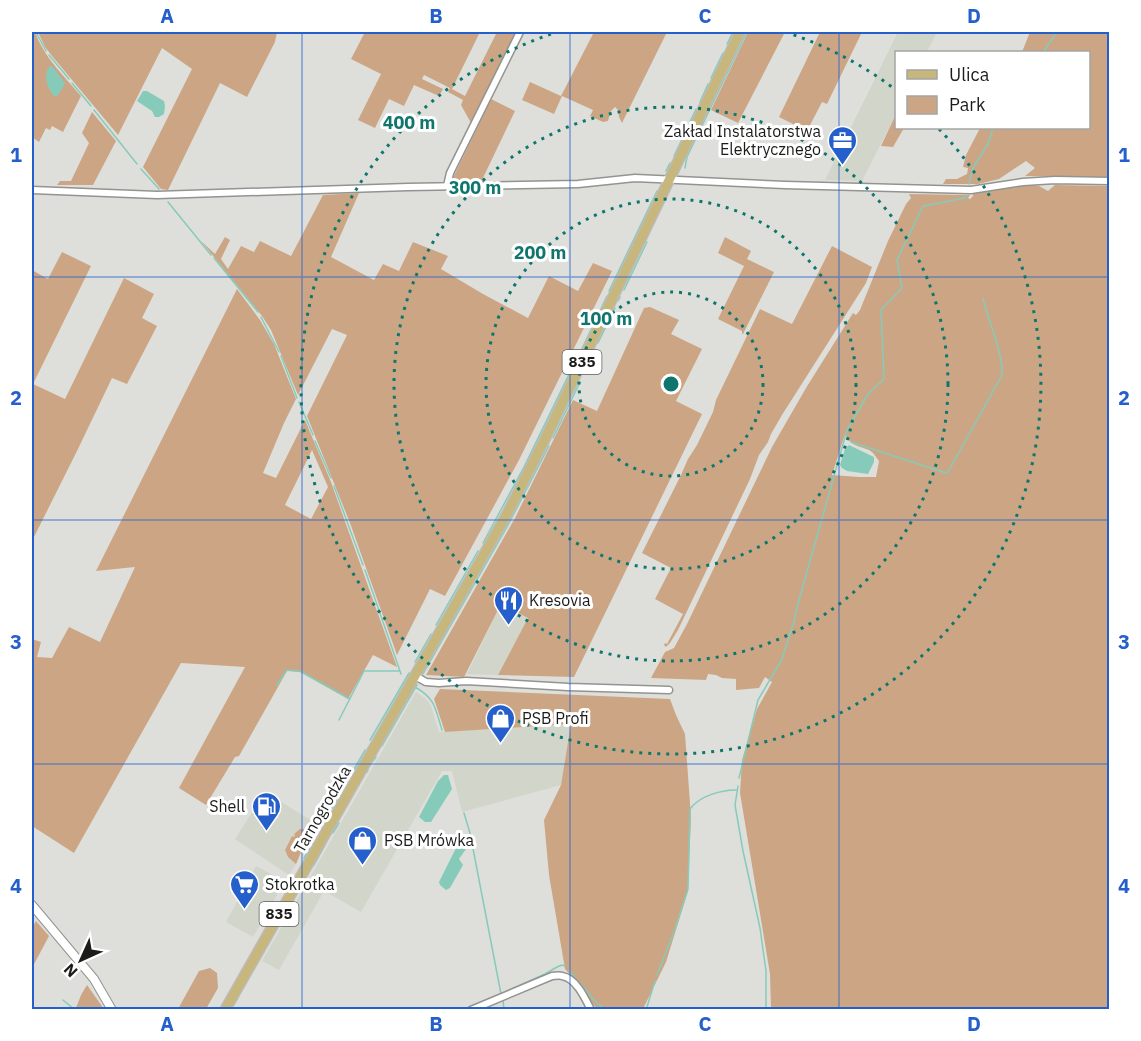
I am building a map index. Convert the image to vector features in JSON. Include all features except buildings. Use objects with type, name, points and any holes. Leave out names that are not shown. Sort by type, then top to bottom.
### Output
[{"type":"main road","name":"835","points":[[415,676],[507,514],[740,32]]},
{"type":"main road","name":"Tarnogrodzka","points":[[229,1008],[415,676]]},
{"type":"street","points":[[447,186],[450,173],[520,32]]},
{"type":"street","points":[[32,190],[157,195],[578,184],[635,178],[908,189],[978,189],[1055,180],[1110,181]]},
{"type":"street","points":[[415,676],[426,682],[439,683],[466,681],[669,690]]},
{"type":"street","points":[[32,905],[94,979],[112,1010]]},
{"type":"street","points":[[471,1010],[552,976],[561,975],[567,977],[575,985],[591,1010]]},
{"type":"shaded area","points":[[898,32],[937,32],[928,51],[895,51],[895,116],[862,181],[825,180]]},
{"type":"shaded area","points":[[50,66],[65,83],[55,97],[47,82],[46,73]]},
{"type":"shaded area","points":[[143,91],[164,101],[164,114],[155,117],[152,111],[137,101]]},
{"type":"shaded area","points":[[849,445],[874,457],[868,474],[847,471],[840,465],[845,449]]},
{"type":"shaded area","points":[[501,604],[528,618],[498,675],[467,674]]},
{"type":"shaded area","points":[[416,692],[431,706],[439,732],[572,724],[561,785],[462,812],[452,771],[442,771],[361,912],[324,891],[279,970],[262,961]]},
{"type":"shaded area","points":[[444,775],[448,775],[452,789],[431,822],[425,822],[419,817],[438,781]]},
{"type":"shaded area","points":[[265,792],[317,824],[289,875],[235,839]]},
{"type":"shaded area","points":[[461,838],[466,849],[459,859],[463,865],[450,888],[446,890],[439,882]]},
{"type":"shaded area","points":[[256,866],[278,878],[281,888],[253,937],[226,922]]},
{"type":"green space","points":[[32,32],[35,32],[61,74],[81,96],[63,132],[52,126],[50,130],[46,128],[39,142],[32,137]]},
{"type":"green space","points":[[38,32],[277,32],[275,42],[247,97],[220,83],[168,190],[161,189],[143,167],[192,69],[162,48],[118,135],[45,47]]},
{"type":"green space","points":[[365,32],[480,32],[452,89],[465,96],[497,32],[516,32],[471,123],[461,105],[463,100],[448,92],[450,88],[424,75],[422,79],[443,89],[439,96],[414,85],[404,106],[389,99],[375,128],[358,120],[381,74],[351,59]]},
{"type":"green space","points":[[594,32],[667,32],[622,123],[615,107],[608,121],[603,122],[590,116],[593,110],[562,96],[554,114],[522,100],[530,82],[561,96]]},
{"type":"green space","points":[[748,32],[785,32],[738,123],[711,110]]},
{"type":"green space","points":[[820,32],[862,32],[827,104],[822,102],[807,131],[779,117]]},
{"type":"green space","points":[[1030,32],[1109,32],[1109,177],[1025,176],[1035,168],[1026,161],[999,179],[978,184],[943,184],[946,179],[957,179],[967,174],[968,168],[963,167],[966,155],[979,129],[1090,129],[1090,51],[1022,51]]},
{"type":"green space","points":[[491,99],[515,111],[482,180],[452,180]]},
{"type":"green space","points":[[92,112],[116,141],[93,185],[57,185],[60,181],[71,181],[89,143],[82,133]]},
{"type":"green space","points":[[895,116],[895,129],[903,129],[893,147],[881,146]]},
{"type":"green space","points":[[1029,185],[1039,186],[1048,191],[1055,185],[1109,186],[1109,1009],[771,1009],[770,974],[740,793],[742,760],[757,709],[772,682],[765,677],[759,688],[736,690],[736,679],[716,675],[708,674],[706,680],[651,678],[665,652],[674,648],[687,624],[772,447],[853,313],[856,315],[860,310],[888,241],[911,198],[909,194],[970,195],[968,198],[970,199],[973,192]],"holes":[[[845,434],[855,445],[876,456],[879,461],[876,477],[832,475]]]},
{"type":"green space","points":[[359,193],[331,257],[374,280],[383,264],[399,271],[413,242],[448,256],[441,269],[528,318],[549,276],[578,291],[593,263],[612,271],[519,460],[445,596],[430,589],[397,655],[350,523],[307,416],[347,335],[332,329],[298,395],[271,330],[201,241],[215,254],[225,237],[230,240],[221,259],[228,269],[241,246],[254,252],[260,241],[291,256],[323,195]]},
{"type":"green space","points":[[725,237],[751,251],[747,259],[774,272],[743,334],[742,331],[718,319],[744,266],[718,253]]},
{"type":"green space","points":[[832,246],[872,267],[866,283],[759,455],[750,479],[678,630],[666,647],[665,643],[667,644],[683,614],[655,599],[671,568],[642,553],[713,412],[716,400],[760,309],[792,324]]},
{"type":"green space","points":[[62,252],[91,266],[33,384],[65,399],[124,278],[154,294],[142,318],[157,326],[127,384],[112,378],[32,541],[32,270],[48,279]]},
{"type":"green space","points":[[237,289],[274,344],[296,399],[263,473],[276,478],[305,420],[331,482],[397,667],[373,655],[348,699],[300,672],[287,671],[239,756],[235,757],[206,805],[179,788],[245,667],[181,663],[74,853],[32,826],[32,639],[41,642],[37,657],[52,658],[69,627],[100,642],[135,567],[96,571]],"holes":[[[312,450],[328,487],[311,519],[285,505]]]},
{"type":"green space","points":[[650,307],[679,320],[671,334],[702,349],[676,401],[702,414],[574,677],[498,675],[528,618],[501,604],[464,677],[426,675],[515,518],[573,400],[597,411],[644,308]]},
{"type":"green space","points":[[440,689],[670,699],[685,734],[691,817],[688,891],[666,962],[643,1009],[597,1009],[565,969],[549,875],[544,820],[561,785],[571,724],[445,732],[434,699]]},
{"type":"green space","points":[[300,829],[312,832],[296,864],[288,857],[285,850],[292,836],[294,837]]},
{"type":"green space","points":[[36,921],[49,936],[32,968],[32,928]]},
{"type":"green space","points":[[210,968],[217,973],[218,988],[206,1009],[178,1009],[199,971]]},
{"type":"green space","points":[[87,985],[104,1009],[76,1008]]},
{"type":"waterway","points":[[36,32],[46,51]]},
{"type":"waterway","points":[[727,44],[733,32]]},
{"type":"waterway","points":[[685,168],[687,157],[747,32]]},
{"type":"waterway","points":[[1044,51],[1057,32]]},
{"type":"waterway","points":[[711,78],[723,53]]},
{"type":"waterway","points":[[49,55],[69,79]]},
{"type":"waterway","points":[[72,83],[91,106]]},
{"type":"waterway","points":[[700,102],[708,84]]},
{"type":"waterway","points":[[689,124],[696,109]]},
{"type":"waterway","points":[[94,110],[137,164]]},
{"type":"waterway","points":[[969,184],[973,168],[988,144],[993,129]]},
{"type":"waterway","points":[[674,156],[685,133]]},
{"type":"waterway","points":[[666,171],[670,163]]},
{"type":"waterway","points":[[141,169],[159,189]]},
{"type":"waterway","points":[[609,291],[657,191]]},
{"type":"waterway","points":[[739,778],[758,700],[782,659],[794,622],[847,430],[868,394],[884,379],[881,310],[902,288],[897,260],[923,206],[966,196]]},
{"type":"waterway","points":[[168,202],[211,255]]},
{"type":"waterway","points":[[624,290],[647,242]]},
{"type":"waterway","points":[[214,258],[258,312]]},
{"type":"waterway","points":[[578,357],[607,296]]},
{"type":"waterway","points":[[618,301],[620,297]]},
{"type":"waterway","points":[[851,442],[948,472],[1002,375],[998,348],[983,299]]},
{"type":"waterway","points":[[598,343],[615,308]]},
{"type":"waterway","points":[[261,317],[279,352]]},
{"type":"waterway","points":[[584,373],[594,351]]},
{"type":"waterway","points":[[281,356],[297,398]]},
{"type":"waterway","points":[[483,543],[524,467],[573,366]]},
{"type":"waterway","points":[[553,438],[580,382]]},
{"type":"waterway","points":[[299,402],[313,435]]},
{"type":"waterway","points":[[315,441],[331,478]]},
{"type":"waterway","points":[[423,674],[507,527],[549,446]]},
{"type":"waterway","points":[[334,486],[363,565]]},
{"type":"waterway","points":[[436,625],[478,551]]},
{"type":"waterway","points":[[365,570],[401,674]]},
{"type":"waterway","points":[[415,662],[431,634]]},
{"type":"waterway","points":[[277,685],[287,670],[300,671],[350,699]]},
{"type":"waterway","points":[[339,720],[364,671],[399,671]]},
{"type":"waterway","points":[[370,740],[409,673]]},
{"type":"waterway","points":[[382,746],[417,685]]},
{"type":"waterway","points":[[415,687],[431,700],[442,730]]},
{"type":"waterway","points":[[328,815],[365,750]]},
{"type":"waterway","points":[[373,761],[376,757]]},
{"type":"waterway","points":[[738,786],[735,805],[760,928],[766,971],[766,1010]]},
{"type":"waterway","points":[[657,975],[688,889],[690,809],[694,804],[711,795],[736,790]]},
{"type":"waterway","points":[[464,813],[470,833],[501,994]]},
{"type":"waterway","points":[[333,833],[339,823]]},
{"type":"waterway","points":[[304,858],[314,841]]},
{"type":"waterway","points":[[314,865],[325,845]]},
{"type":"waterway","points":[[507,991],[557,967],[565,966]]},
{"type":"waterway","points":[[569,970],[575,977]]},
{"type":"waterway","points":[[646,1010],[655,981]]},
{"type":"waterway","points":[[580,983],[605,1010]]},
{"type":"waterway","points":[[63,1000],[75,1010]]},
{"type":"waterway","points":[[503,1000],[504,1010]]},
{"type":"place","name":"Zakład Instalatorstwa Elektrycznego","points":[[842,166]]},
{"type":"place","name":"Kresovia","points":[[508,626]]},
{"type":"place","name":"PSB Profi","points":[[501,744]]},
{"type":"place","name":"Shell","points":[[266,832]]},
{"type":"place","name":"PSB Mrówka","points":[[363,866]]},
{"type":"place","name":"Stokrotka","points":[[244,910]]}]
